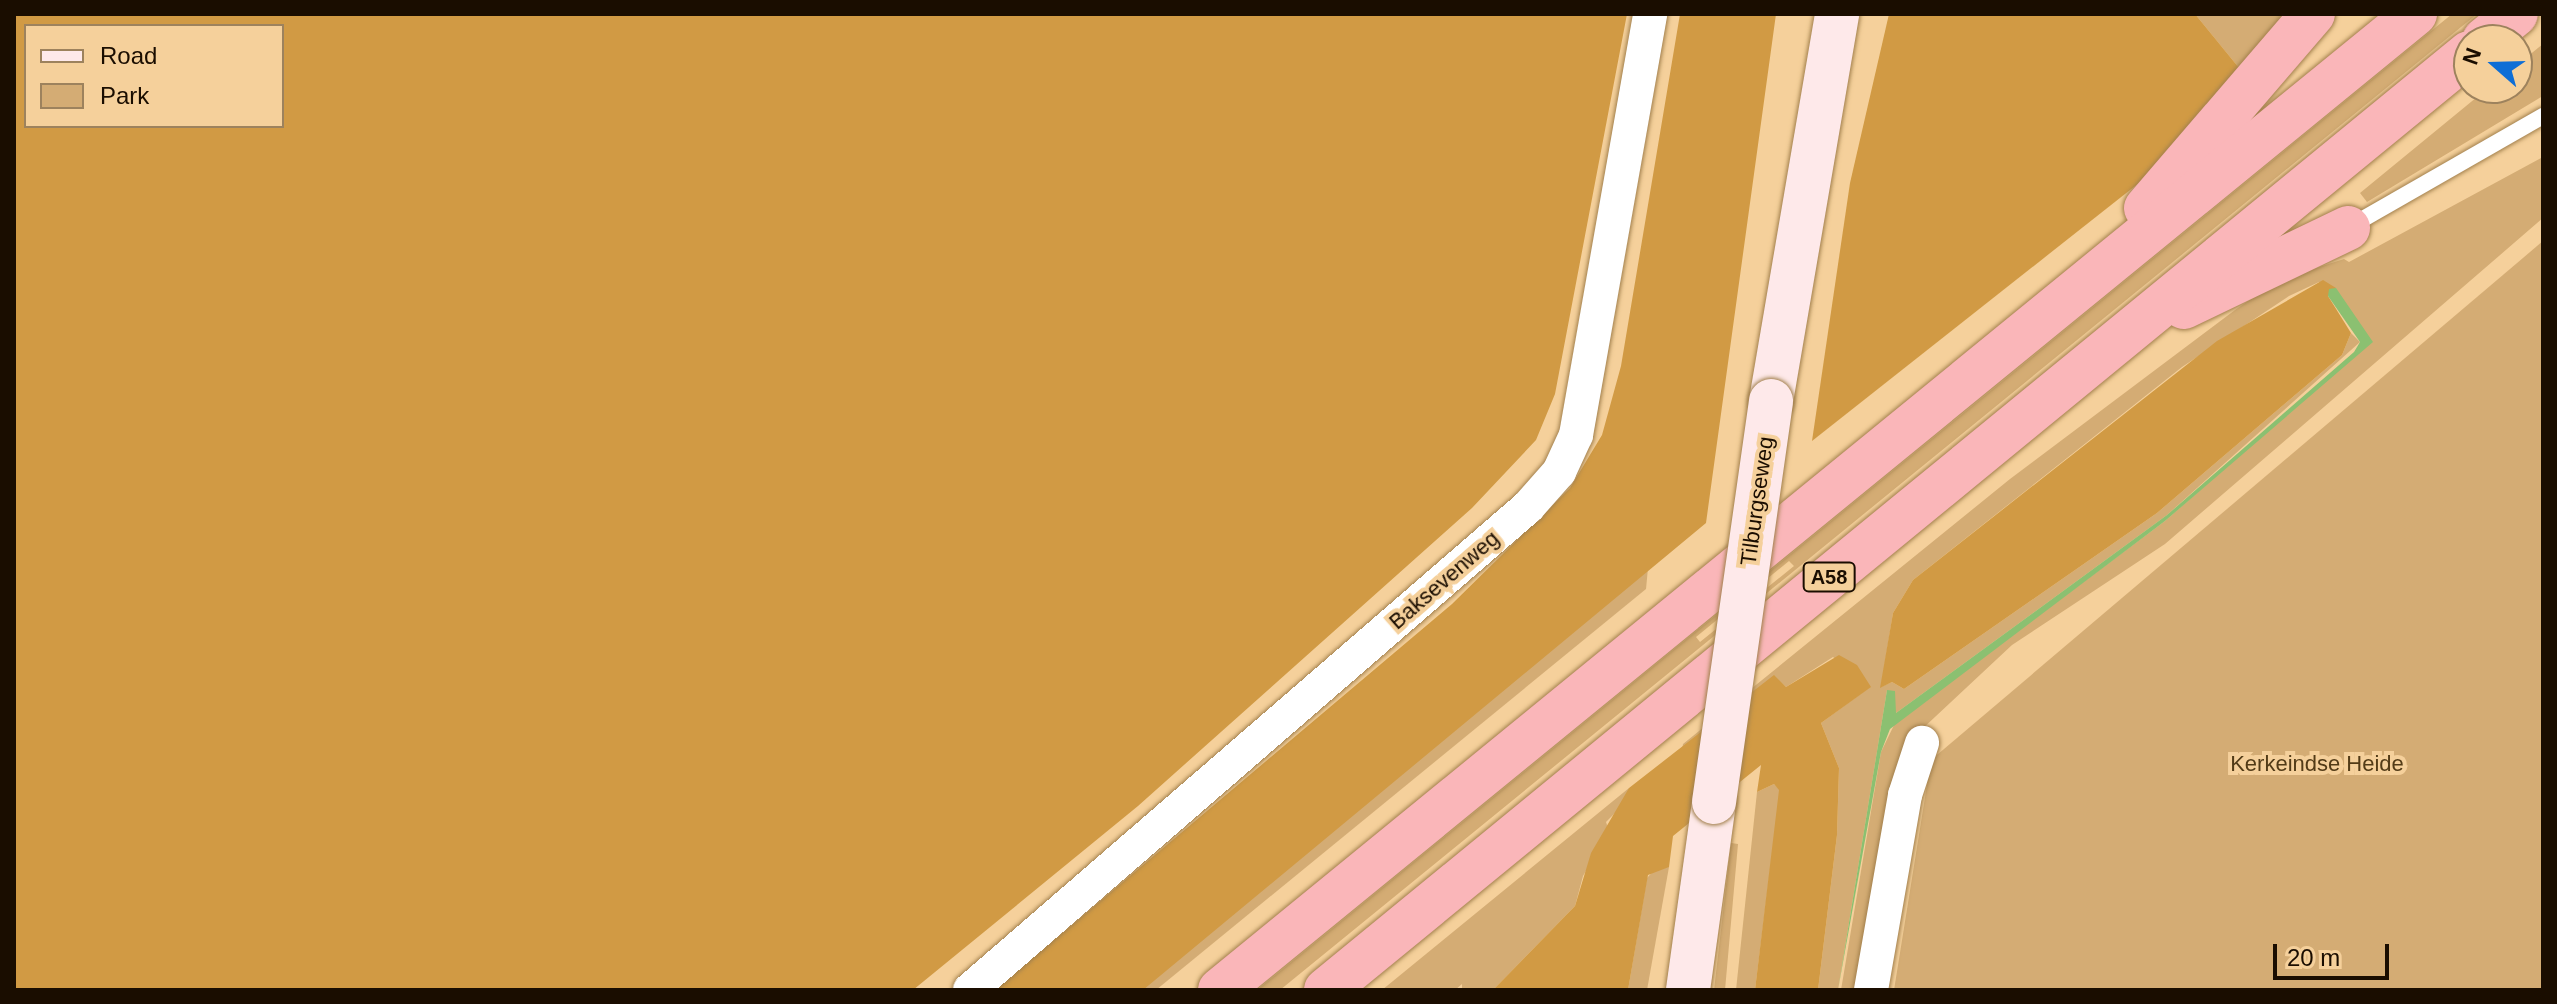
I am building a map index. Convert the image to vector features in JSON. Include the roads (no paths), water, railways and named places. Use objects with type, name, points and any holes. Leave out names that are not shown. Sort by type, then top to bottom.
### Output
[{"type":"highway","points":[[2072,295],[2313,14]]},
{"type":"highway","points":[[1220,990],[2415,14]]},
{"type":"highway","name":"A58","points":[[1326,990],[2453,66]]},
{"type":"highway","name":"A58","points":[[2121,337],[2348,228]]},
{"type":"street","name":"Baksevenweg","points":[[970,990],[1528,507],[1559,472],[1576,435],[1650,14]]},
{"type":"street","name":"Tilburgseweg","points":[[1688,990],[1771,401],[1837,14]]},
{"type":"street","points":[[1871,990],[1905,795],[1922,743]]},
{"type":"lane","name":"A58","points":[[2348,228],[2543,116]]},
{"type":"park label","name":"Kerkeindse Heide","points":[[2317,764]]}]
